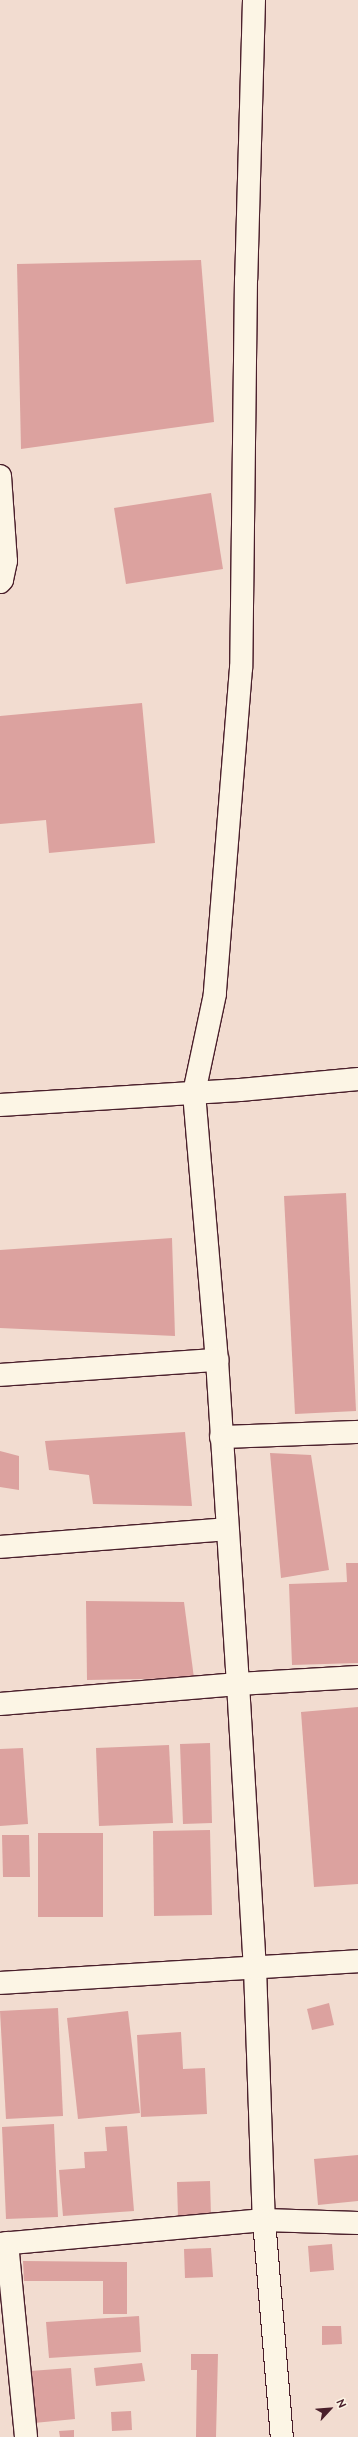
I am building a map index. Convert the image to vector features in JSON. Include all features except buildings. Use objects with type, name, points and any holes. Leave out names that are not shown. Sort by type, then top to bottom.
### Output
[{"type":"street","points":[[254,0],[246,279],[241,668],[215,994],[194,1093],[217,1360],[255,1968],[264,2220],[282,2437]]},
{"type":"street","points":[[0,476],[6,561],[0,582]]},
{"type":"street","points":[[0,1105],[194,1093],[358,1079]]},
{"type":"street","points":[[0,1375],[217,1360]]},
{"type":"street","points":[[221,1437],[358,1432]]},
{"type":"street","points":[[0,1547],[227,1529]]},
{"type":"street","points":[[0,1704],[238,1684],[358,1677]]},
{"type":"street","points":[[0,1983],[358,1961]]},
{"type":"street","points":[[26,2437],[3,2244],[264,2220],[358,2223]]}]
